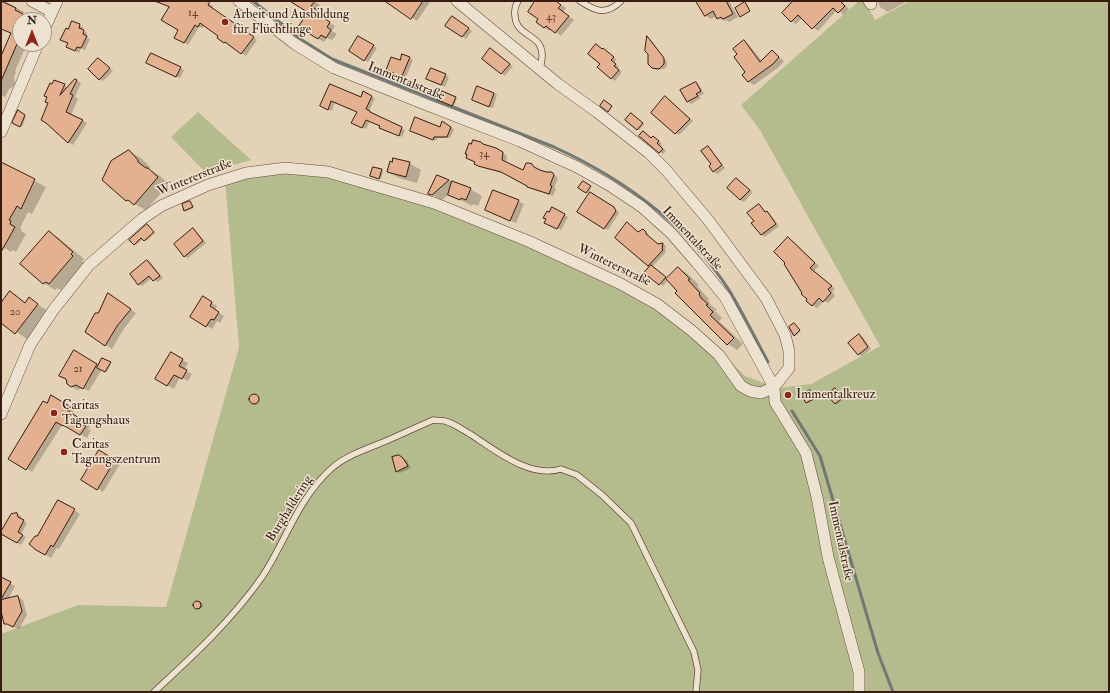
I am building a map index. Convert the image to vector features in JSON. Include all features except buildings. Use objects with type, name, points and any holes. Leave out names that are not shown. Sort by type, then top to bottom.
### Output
[{"type":"street","points":[[32,1],[52,12],[57,1]]},
{"type":"street","name":"Immentalstraße","points":[[240,1],[295,44],[334,68],[520,141],[577,167],[609,185],[642,207],[671,233],[725,297],[774,388],[775,402],[806,453],[817,497],[828,557],[859,672],[859,692]]},
{"type":"street","points":[[457,1],[558,84],[624,132],[666,170],[709,221],[766,298],[785,335],[789,351],[789,368],[774,388]]},
{"type":"street","points":[[2,129],[35,52]]},
{"type":"street","name":"Wintererstraße","points":[[1,414],[30,344],[54,309],[89,265],[142,219],[161,206],[208,185],[246,173],[285,168],[328,172],[434,203],[528,241],[619,283],[657,304],[719,355],[740,386],[750,391],[761,393],[774,388]]},
{"type":"lane","points":[[518,1],[515,11],[515,19],[519,28],[539,44],[543,55],[540,69]]},
{"type":"lane","points":[[580,1],[590,8],[607,11],[621,1]]},
{"type":"lane","name":"Burghaldering","points":[[154,692],[190,659],[248,596],[263,576],[314,486],[333,467],[350,456],[433,420],[446,421],[507,458],[525,467],[553,472],[561,469],[577,475],[602,495],[631,523],[694,652],[698,670],[696,692]]},
{"type":"green space","points":[[859,1],[865,1],[875,20],[910,1],[1109,1],[1109,692],[1,692],[1,634],[78,605],[166,607],[239,347],[225,179],[285,166],[435,203],[621,278],[694,325],[745,376],[777,388],[811,384],[880,346],[760,130],[741,105]]},
{"type":"green space","points":[[198,112],[251,160],[206,173],[171,137]]},
{"type":"waterway","points":[[253,1],[302,40],[332,59],[554,147],[580,160],[629,189],[674,225],[694,245],[712,267],[729,290],[768,362]]},
{"type":"waterway","points":[[792,411],[820,456],[878,653],[893,692]]},
{"type":"place","name":"Arbeit und Ausbildung für Flüchtlinge","points":[[225,22]]},
{"type":"place","name":"Immentalkreuz","points":[[788,395]]},
{"type":"place","name":"Caritas Tagungshaus","points":[[54,413]]},
{"type":"place","name":"Caritas Tagungszentrum","points":[[64,452]]}]
